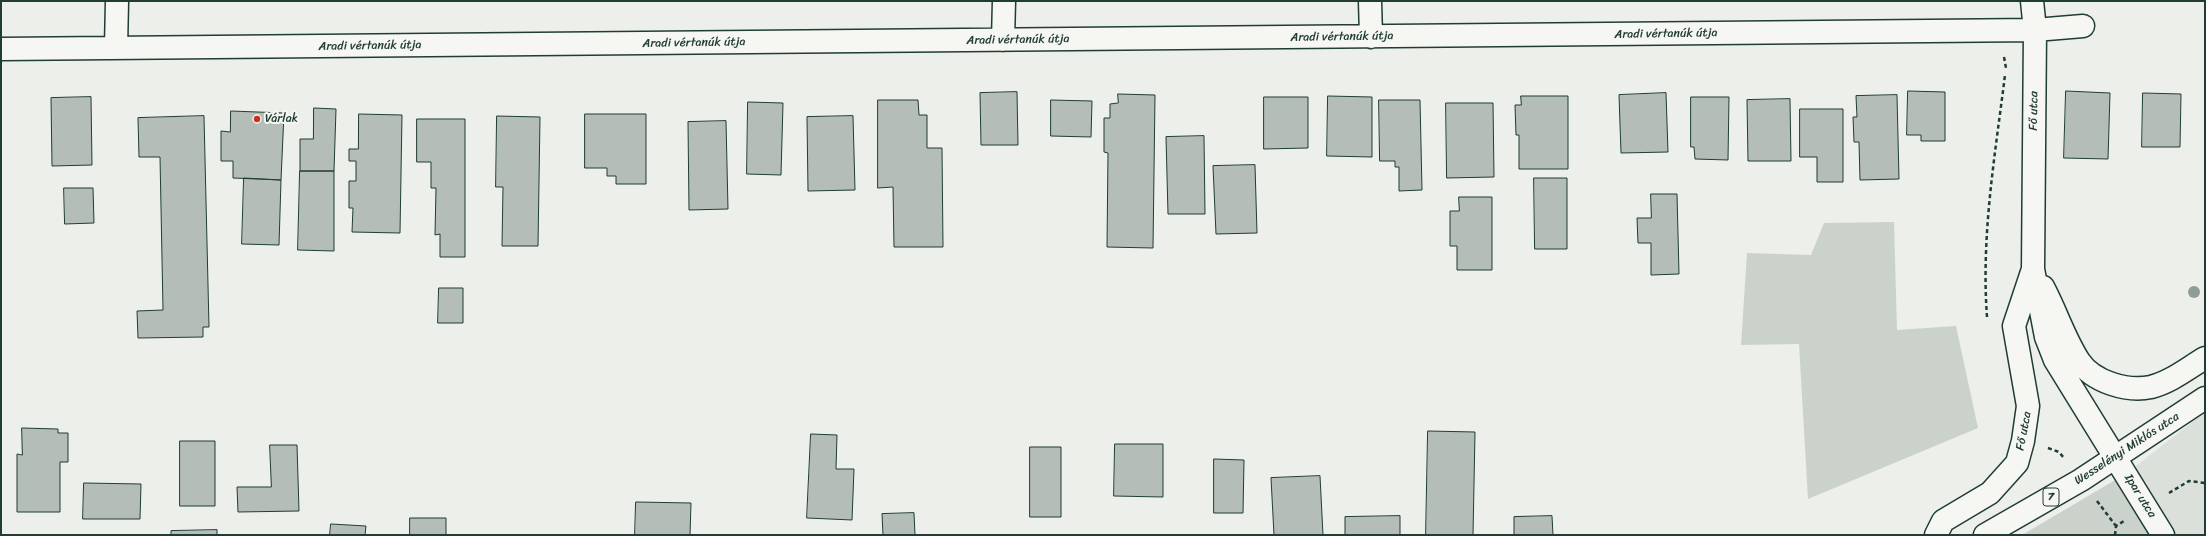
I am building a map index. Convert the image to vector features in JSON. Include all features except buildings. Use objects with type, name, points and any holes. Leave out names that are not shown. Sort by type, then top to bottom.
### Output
[{"type":"street","points":[[116,48],[117,1]]},
{"type":"street","points":[[1003,40],[1004,1]]},
{"type":"street","points":[[1370,1],[1371,37]]},
{"type":"street","name":"Fő utca","points":[[2032,1],[2035,30],[2033,269],[2046,337],[2055,360],[2116,458]]},
{"type":"street","name":"Aradi vértanúk útja","points":[[1,49],[2002,31],[2082,26]]},
{"type":"street","name":"Fő utca","points":[[2033,269],[2053,306],[2069,344],[2080,363],[2094,376],[2118,385],[2150,387],[2170,380],[2205,358]]},
{"type":"street","name":"Fő utca","points":[[1936,535],[1943,521],[1990,493],[2017,464],[2023,441],[2028,406],[2014,326],[2033,269]]},
{"type":"street","name":"Wesselényi Miklós utca","points":[[1985,535],[2116,458],[2205,398]]},
{"type":"street","name":"Ipar utca","points":[[2116,458],[2163,535]]},
{"type":"path","points":[[1988,322],[1985,258],[1988,203],[2006,72],[2002,31]]},
{"type":"path","points":[[2146,506],[2189,481],[2205,483]]},
{"type":"shaded area","points":[[1894,222],[1897,330],[1956,326],[1978,428],[1808,499],[1799,344],[1741,345],[1747,253],[1811,255],[1824,223]]},
{"type":"shaded area","points":[[2205,412],[2205,535],[2173,535],[2127,473]]},
{"type":"shaded area","points":[[2127,473],[2173,535],[2022,535]]},
{"type":"place","name":"Várlak","points":[[257,119]]}]
